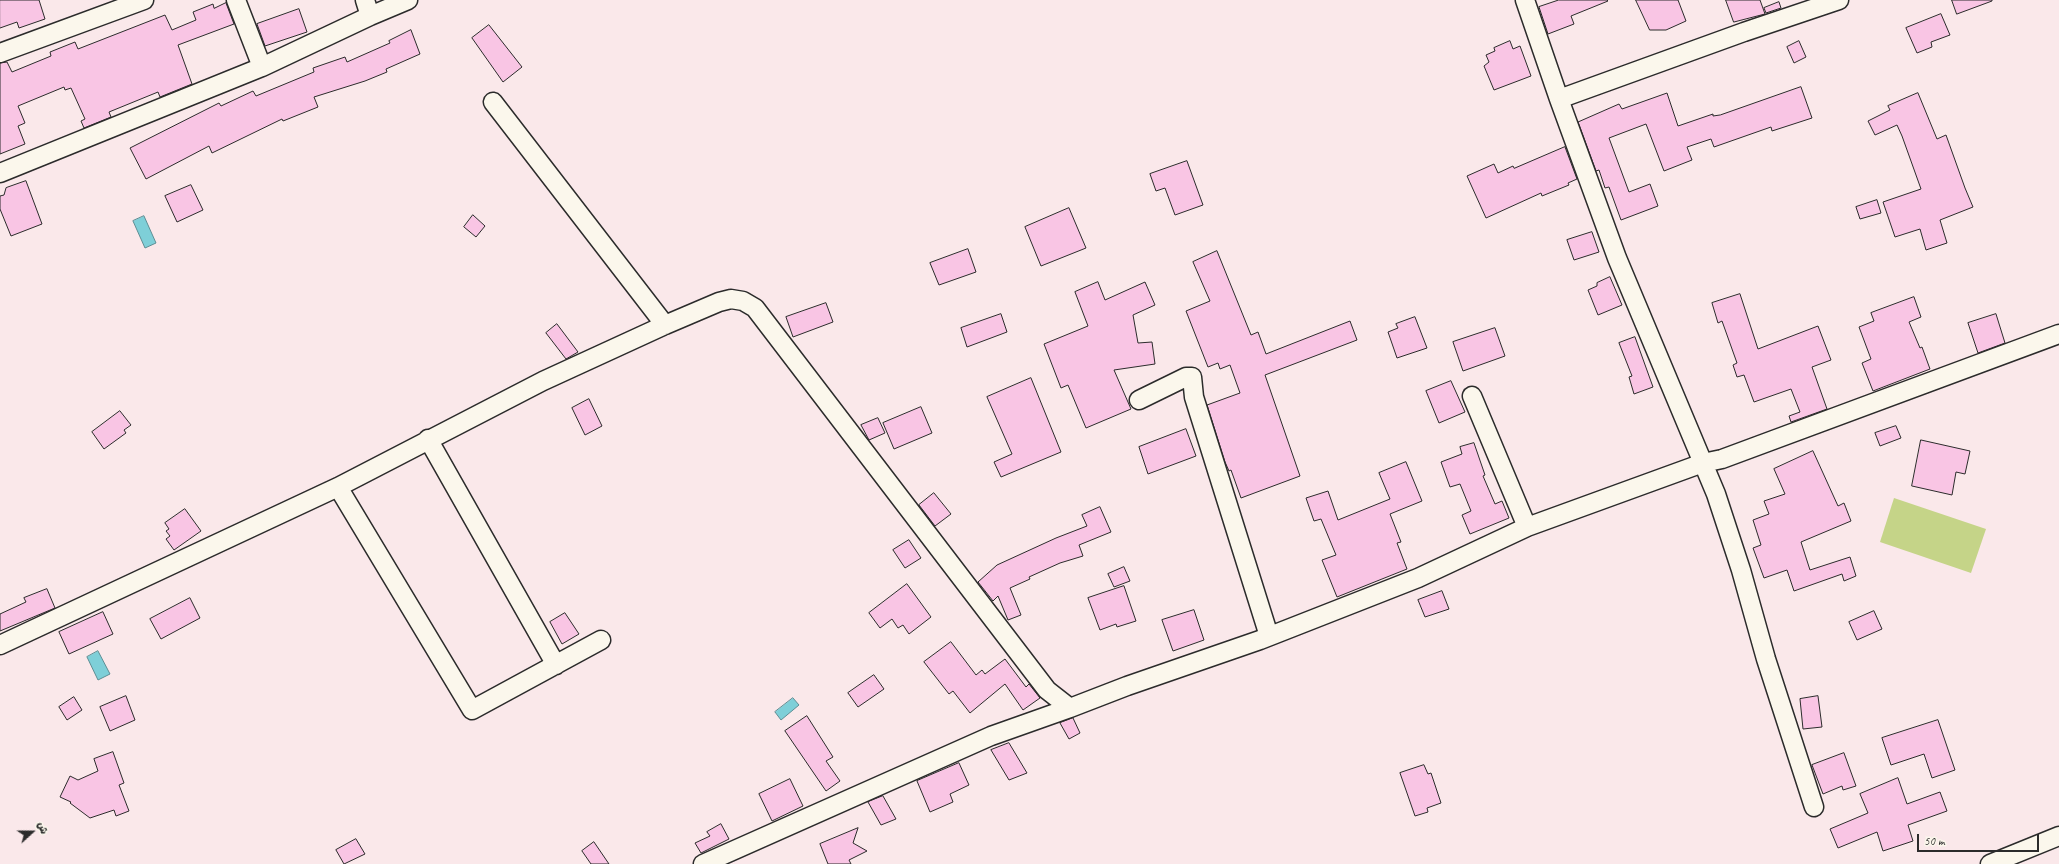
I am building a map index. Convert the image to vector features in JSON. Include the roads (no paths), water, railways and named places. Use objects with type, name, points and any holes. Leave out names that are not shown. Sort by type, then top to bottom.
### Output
[{"type":"street","points":[[0,53],[113,5],[144,0]]},
{"type":"street","points":[[236,0],[262,67]]},
{"type":"street","points":[[0,173],[262,67],[367,8],[408,0]]},
{"type":"street","points":[[1525,0],[1616,258],[1700,469],[1716,494],[1741,570],[1766,659],[1814,807]]},
{"type":"street","points":[[1559,99],[1744,32],[1839,0]]},
{"type":"street","points":[[493,102],[665,325]]},
{"type":"street","points":[[0,645],[338,487],[428,439],[543,381],[665,325],[719,302],[731,299],[743,301],[755,308],[1047,690],[1070,708]]},
{"type":"street","points":[[703,864],[991,736],[1269,636],[1418,578],[1527,527],[1700,469],[1730,456],[2059,334]]},
{"type":"street","points":[[1139,400],[1186,377],[1192,377],[1194,397],[1269,636]]},
{"type":"street","points":[[1472,396],[1527,527]]},
{"type":"street","points":[[428,439],[556,665]]},
{"type":"street","points":[[338,487],[472,710],[601,640]]},
{"type":"street","points":[[1990,864],[2059,836]]},
{"type":"water","points":[[144,216],[156,243],[145,248],[133,221]]},
{"type":"water","points":[[98,651],[110,674],[98,680],[87,657]]},
{"type":"water","points":[[793,698],[799,705],[781,720],[775,712]]}]
